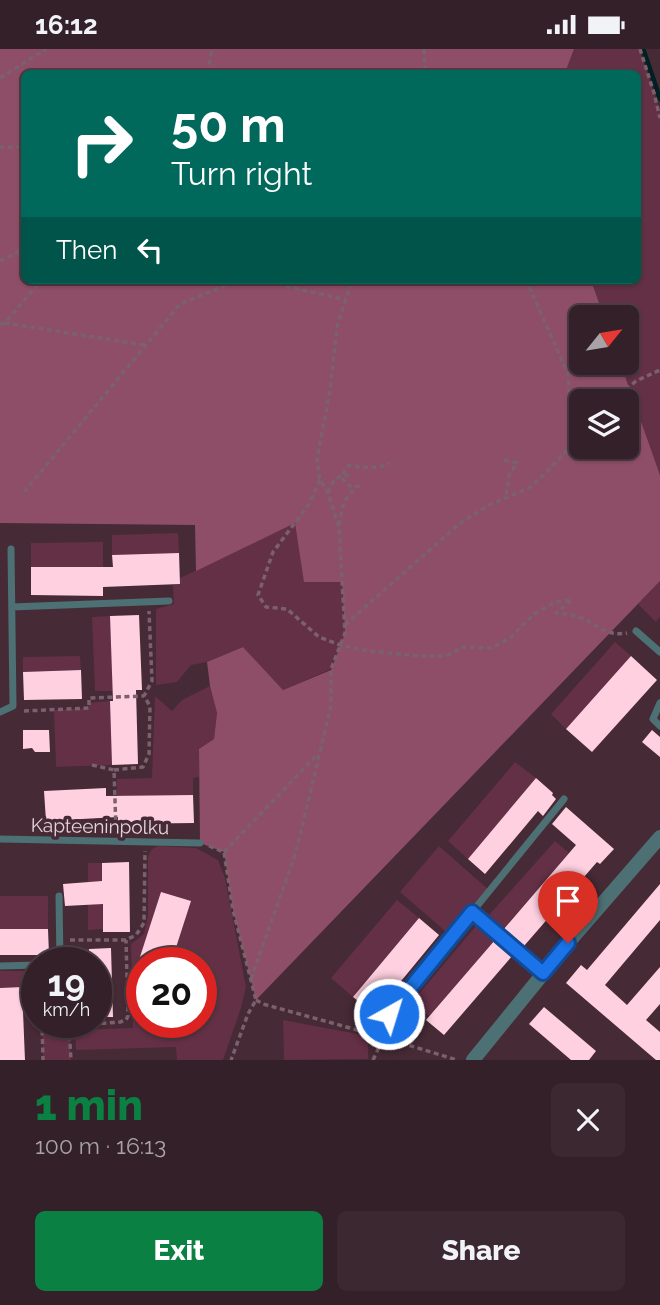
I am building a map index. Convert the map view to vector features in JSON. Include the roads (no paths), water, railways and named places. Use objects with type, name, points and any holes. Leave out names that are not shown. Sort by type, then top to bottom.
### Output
[{"type":"street","points":[[473,1060],[543,973],[660,837]]},
{"type":"lane","points":[[0,712],[13,706],[11,549]]},
{"type":"lane","points":[[12,607],[169,601]]},
{"type":"lane","points":[[636,631],[660,652]]},
{"type":"lane","points":[[660,703],[653,719],[660,726]]},
{"type":"lane","points":[[373,1034],[564,799]]},
{"type":"lane","name":"Kapteeninpolku","points":[[0,839],[200,843]]},
{"type":"lane","points":[[59,896],[60,947]]},
{"type":"lane","points":[[472,912],[543,973]]},
{"type":"lane","points":[[0,965],[21,965]]},
{"type":"waterway","points":[[643,49],[660,99]]}]
